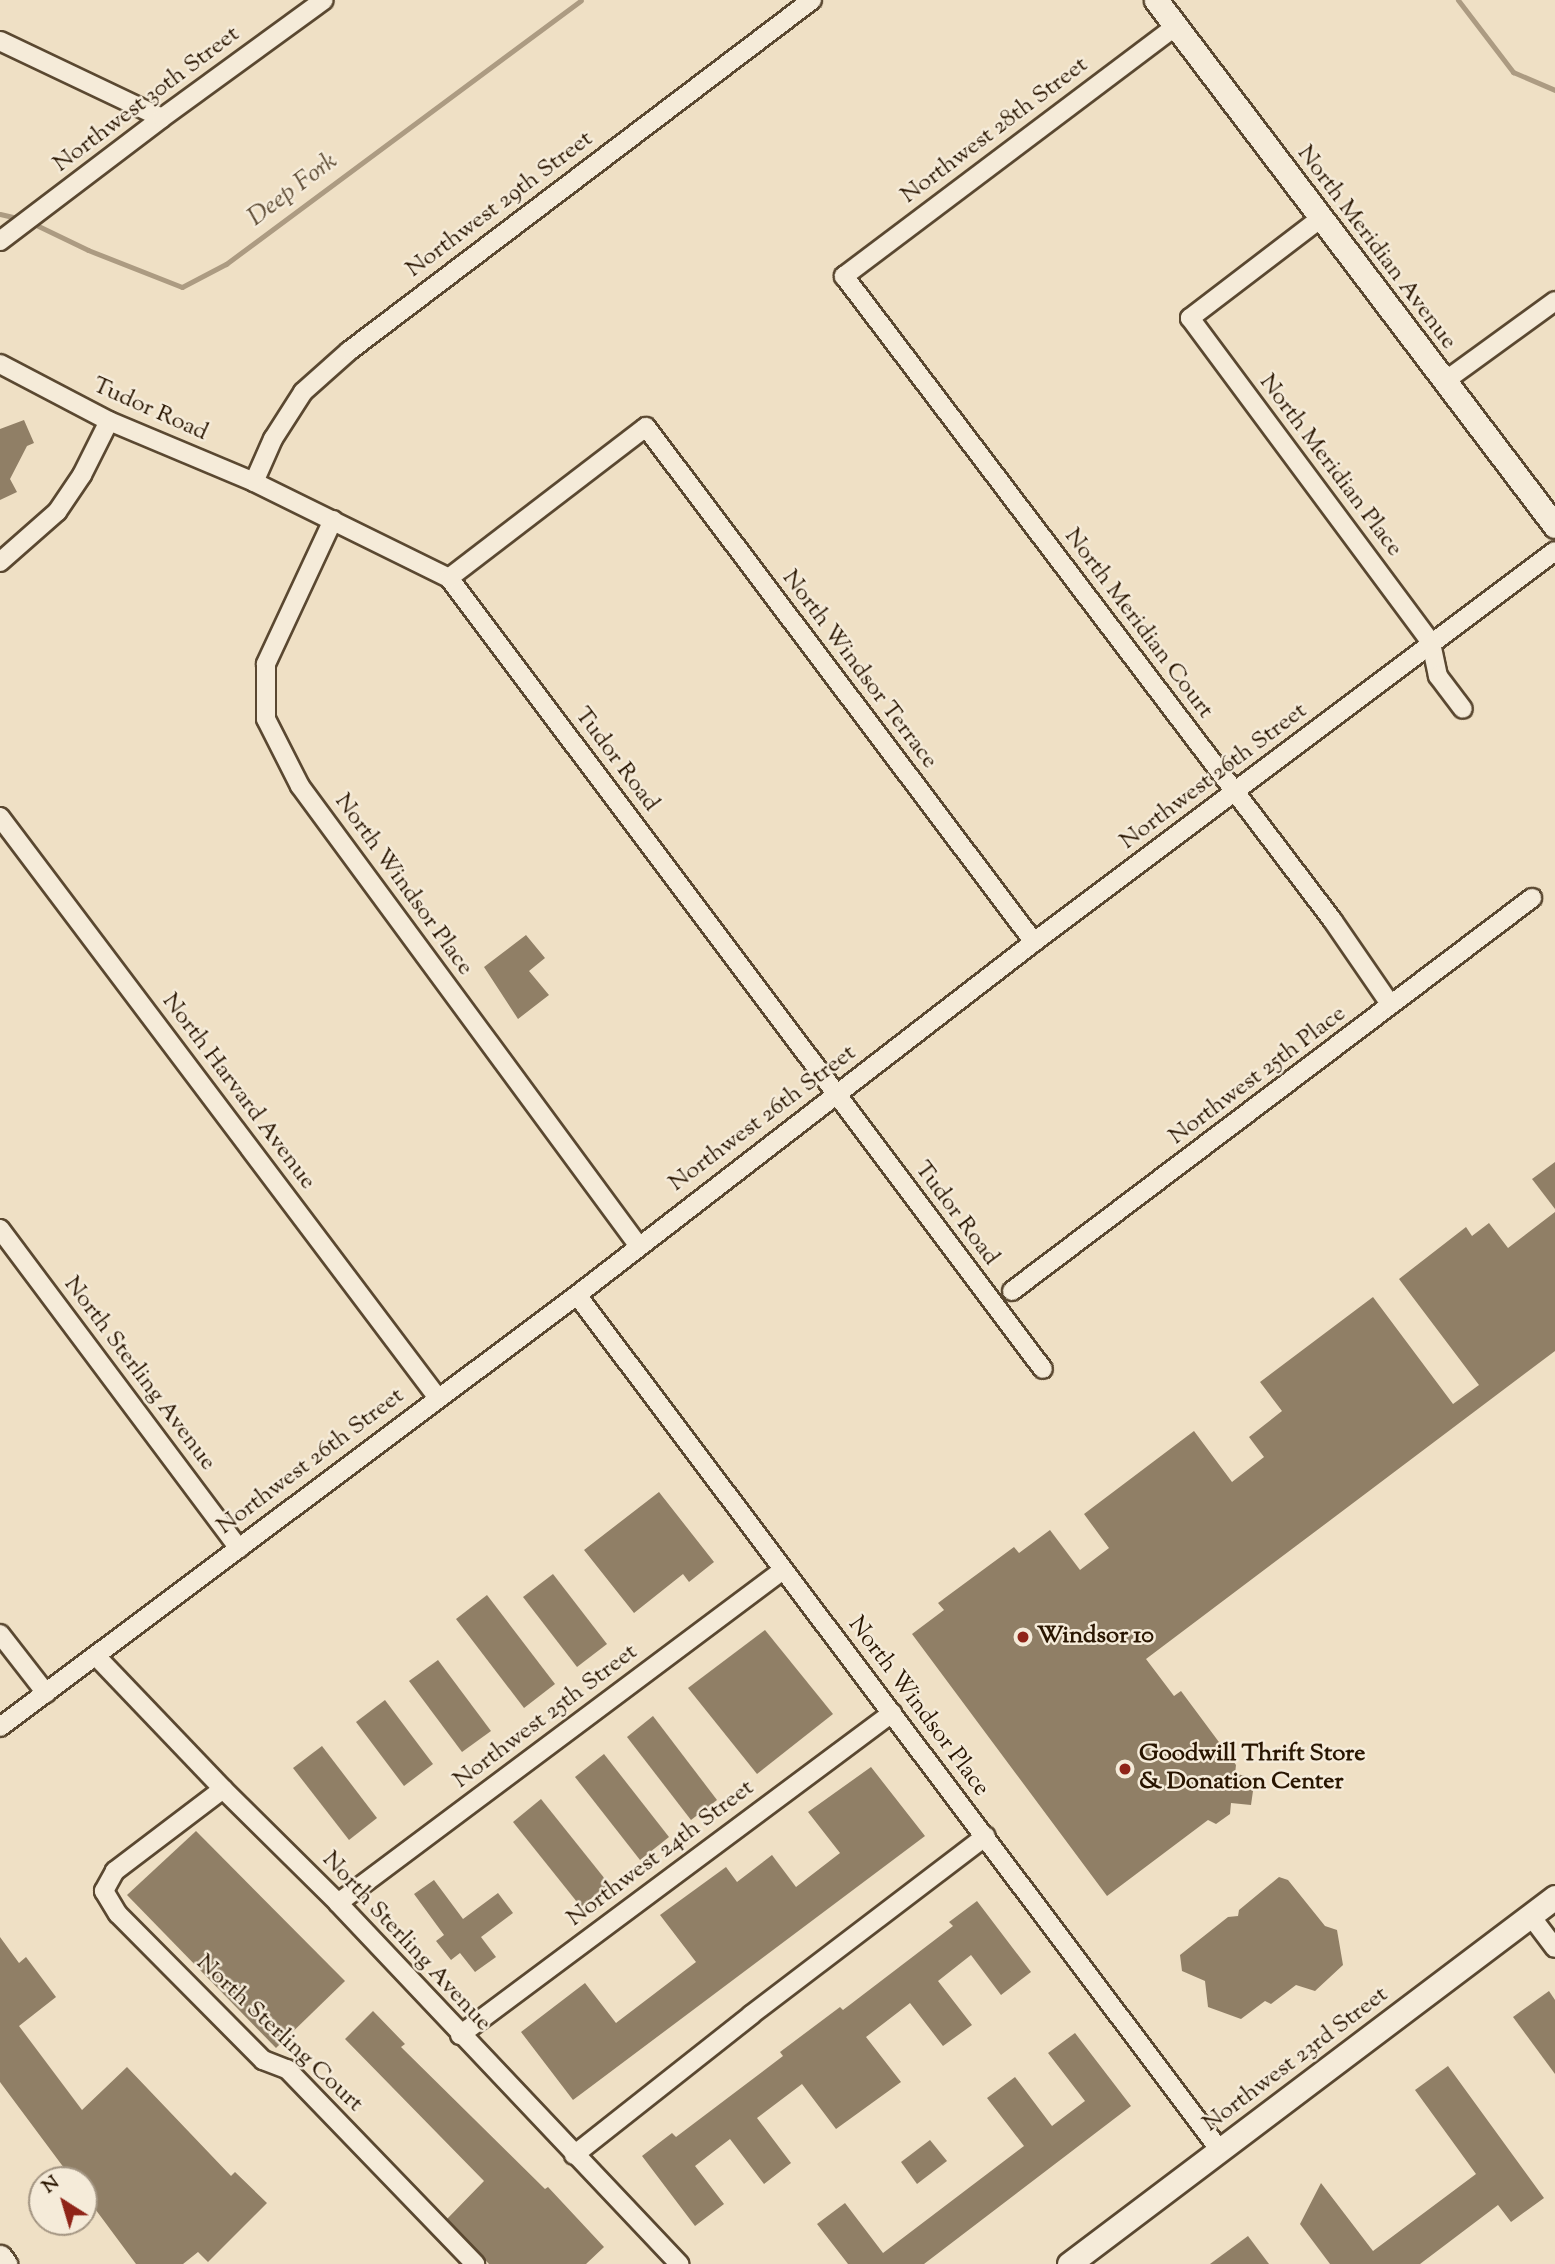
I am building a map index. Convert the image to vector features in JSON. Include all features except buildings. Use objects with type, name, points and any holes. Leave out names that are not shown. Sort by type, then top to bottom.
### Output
[{"type":"main road","name":"North Meridian Avenue","points":[[1156,0],[1555,526]]},
{"type":"main road","name":"Northwest 23rd Street","points":[[1069,2264],[1555,1897]]},
{"type":"main road","points":[[0,2257],[5,2264]]},
{"type":"street","name":"Northwest 30th Street","points":[[0,241],[324,0]]},
{"type":"street","name":"Northwest 29th Street","points":[[254,482],[273,439],[303,392],[349,351],[812,0]]},
{"type":"street","name":"Northwest 28th Street","points":[[844,276],[1176,26]]},
{"type":"street","points":[[0,41],[162,118]]},
{"type":"street","name":"North Meridian Place","points":[[1321,218],[1190,318],[1430,643]]},
{"type":"street","name":"North Meridian Court","points":[[844,276],[1333,920],[1390,1004]]},
{"type":"street","points":[[1444,381],[1555,301]]},
{"type":"street","name":"Tudor Road","points":[[0,364],[109,421],[254,482],[449,578],[1043,1369]]},
{"type":"street","points":[[0,562],[57,512],[82,475],[109,421]]},
{"type":"street","name":"North Windsor Terrace","points":[[449,578],[646,427],[1034,942]]},
{"type":"street","name":"North Windsor Place","points":[[333,520],[266,664],[266,719],[300,786],[638,1245]]},
{"type":"street","name":"Northwest 26th Street","points":[[0,1727],[576,1295],[1034,942],[1555,551]]},
{"type":"street","points":[[1430,643],[1438,676],[1463,709]]},
{"type":"street","name":"North Harvard Avenue","points":[[0,817],[438,1398]]},
{"type":"street","name":"Northwest 25th Place","points":[[1012,1292],[1532,898]]},
{"type":"street","name":"North Sterling Avenue","points":[[0,1229],[239,1548]]},
{"type":"street","name":"North Windsor Place","points":[[576,1295],[1220,2150]]},
{"type":"street","name":"Northwest 25th Street","points":[[338,1903],[783,1570]]},
{"type":"street","points":[[0,1634],[46,1693]]},
{"type":"street","name":"North Sterling Avenue","points":[[96,1656],[223,1789],[338,1903],[679,2264]]},
{"type":"street","name":"Northwest 24th Street","points":[[460,2035],[892,1713]]},
{"type":"street","name":"North Sterling Court","points":[[223,1789],[115,1871],[104,1891],[118,1914],[263,2060],[287,2069],[475,2264]]},
{"type":"street","points":[[574,2155],[751,2015],[986,1836]]},
{"type":"street","points":[[1531,1915],[1555,1948]]},
{"type":"waterway","name":"Deep Fork","points":[[30,222],[88,250],[182,287],[226,264],[581,0]]},
{"type":"waterway","name":"Deep Fork","points":[[1458,0],[1513,72],[1555,90]]},
{"type":"waterway","name":"Deep Fork","points":[[0,214],[21,219]]},
{"type":"place","name":"Windsor 10","points":[[1023,1637]]},
{"type":"place","name":"Goodwill Thrift Store & Donation Center","points":[[1125,1769]]}]
